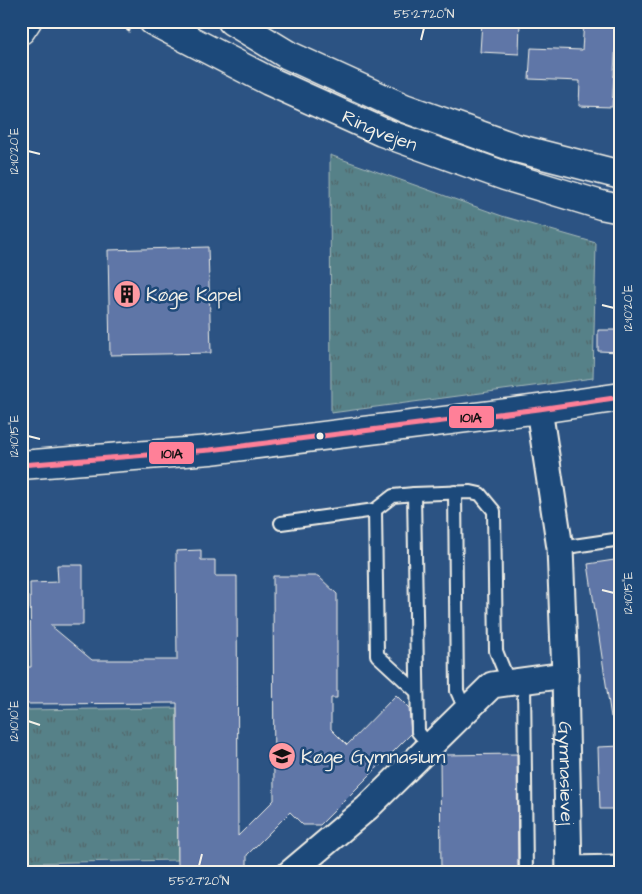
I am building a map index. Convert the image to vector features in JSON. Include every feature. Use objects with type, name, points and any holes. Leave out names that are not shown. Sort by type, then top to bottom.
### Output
[{"type":"main road","points":[[21,30],[27,21]]},
{"type":"main road","name":"Ringvejen","points":[[153,21],[270,81],[382,132],[505,176],[601,205],[621,209]]},
{"type":"main road","name":"Ringvejen","points":[[232,21],[288,55],[404,108],[516,148],[621,175]]},
{"type":"main road","points":[[21,465],[210,450],[621,397]]},
{"type":"street","name":"Gymnasievej","points":[[539,409],[560,548],[569,871]]},
{"type":"street","points":[[290,873],[367,808],[492,685],[565,675]]},
{"type":"street","points":[[569,871],[619,870]]},
{"type":"lane","points":[[455,492],[457,691],[466,711]]},
{"type":"lane","points":[[281,523],[374,510],[393,496],[414,494],[471,492],[480,494],[494,511],[496,652],[516,682],[526,873]]},
{"type":"lane","points":[[414,494],[418,732],[430,746]]},
{"type":"lane","points":[[374,510],[377,655],[417,692]]},
{"type":"lane","points":[[560,548],[621,539]]},
{"type":"green space","points":[[330,155],[502,216],[596,243],[593,378],[331,413]]},
{"type":"green space","points":[[177,708],[178,860],[21,863],[21,710]]},
{"type":"building","points":[[482,21],[520,21],[519,54],[480,52]]},
{"type":"building","points":[[584,21],[617,21],[612,107],[579,106],[580,81],[529,79],[531,48],[582,50]]},
{"type":"building","name":"Køge Kapel","points":[[208,247],[211,353],[110,355],[108,250]]},
{"type":"building","points":[[598,330],[621,330],[621,352],[598,351]]},
{"type":"building","points":[[201,550],[201,560],[215,560],[215,576],[237,576],[238,836],[274,800],[273,576],[318,576],[337,594],[337,698],[331,698],[331,729],[347,745],[396,695],[409,708],[411,734],[320,825],[303,825],[290,812],[247,855],[247,873],[178,873],[177,703],[25,704],[24,667],[31,667],[30,583],[58,582],[57,565],[83,565],[83,625],[50,625],[92,660],[177,660],[176,551]]},
{"type":"building","points":[[621,559],[621,716],[611,717],[588,564]]},
{"type":"building","points":[[621,746],[621,809],[600,809],[598,747]]},
{"type":"building","points":[[517,754],[518,873],[441,873],[440,756]]},
{"type":"transit line","name":"101A","points":[[21,465],[210,450],[621,397]]},
{"type":"place","name":"Køge Kapel","points":[[127,294]]},
{"type":"place","name":"Køge Gymnasium","points":[[282,756]]}]
